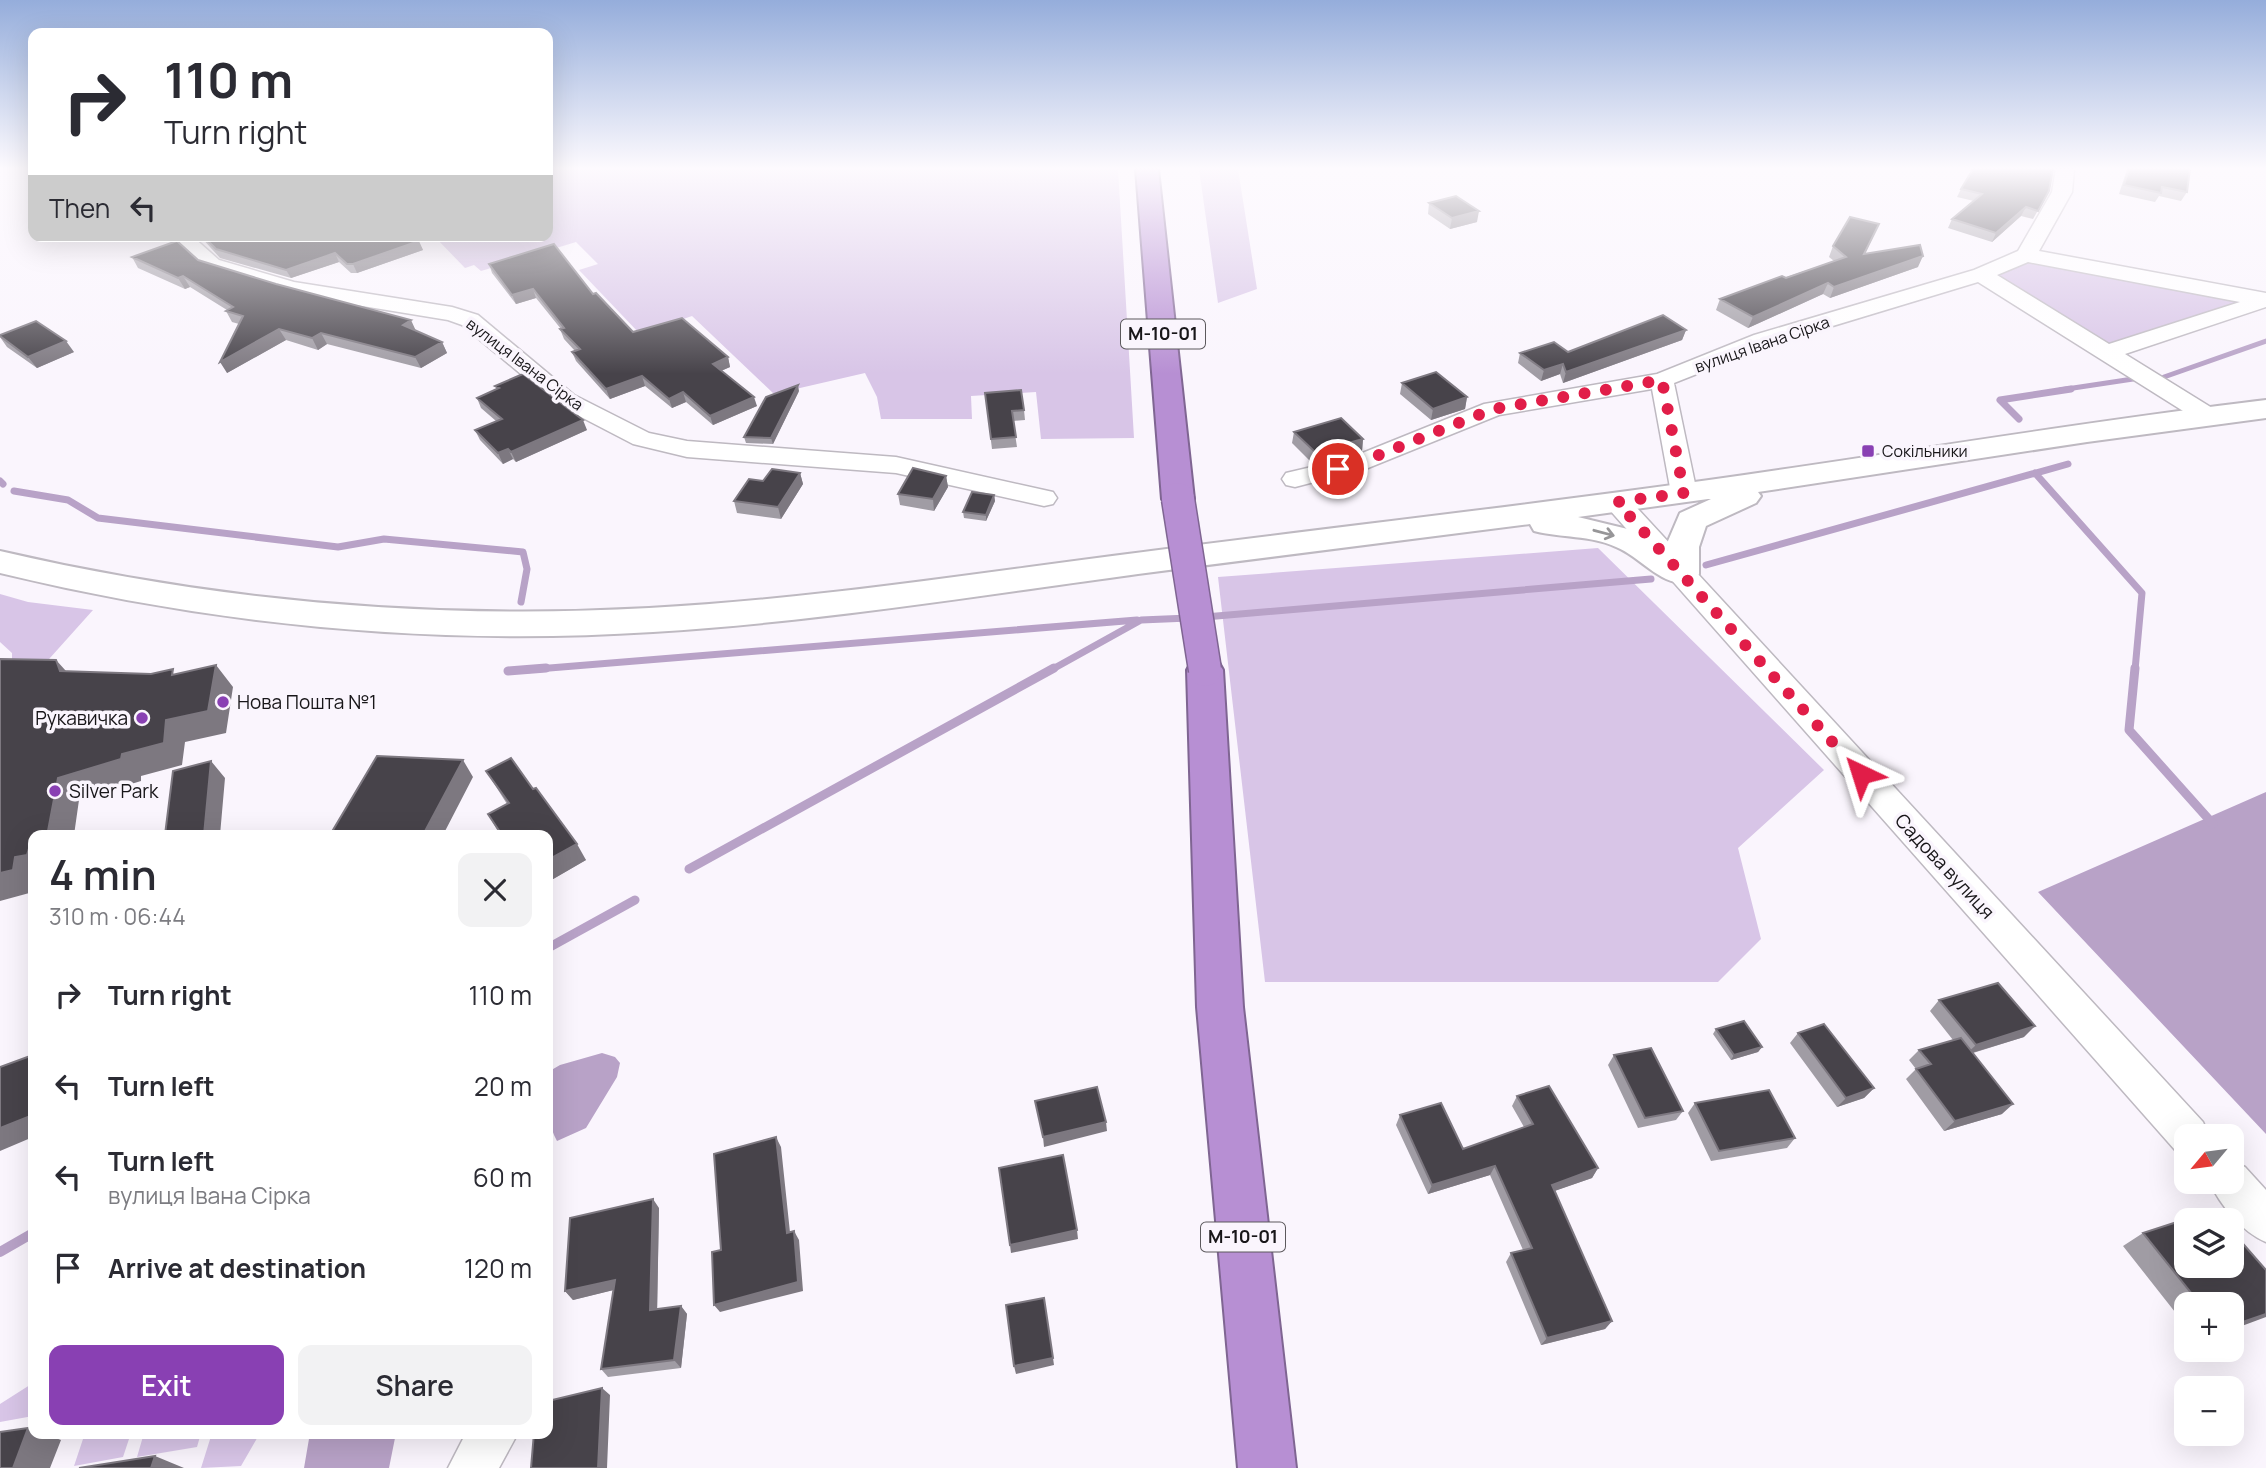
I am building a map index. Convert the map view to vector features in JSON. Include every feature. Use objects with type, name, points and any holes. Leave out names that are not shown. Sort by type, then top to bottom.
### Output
[{"type":"highway","name":"М-10-01","points":[[1153,238],[1178,499],[1205,670],[1220,1007],[1267,1468]]},
{"type":"main road","points":[[0,562],[102,587],[244,610],[410,623],[584,623],[691,617],[836,603],[1617,502],[2266,409]]},
{"type":"main road","points":[[1682,574],[1682,547],[1692,520],[1784,479]]},
{"type":"main road","points":[[1464,521],[1560,524],[1589,529],[1628,539],[1682,574]]},
{"type":"street","points":[[2036,238],[2026,255],[2266,300]]},
{"type":"street","name":"вулиця Івана Сірка","points":[[187,242],[215,265],[291,288],[453,314],[470,320],[566,400],[642,439],[687,449],[896,465],[1044,498]]},
{"type":"street","name":"вулиця Івана Сірка","points":[[1296,479],[1359,463],[1493,409],[1662,380],[1762,340],[1981,274],[2026,255]]},
{"type":"street","points":[[1981,274],[2208,416]]},
{"type":"street","points":[[2108,352],[2266,300]]},
{"type":"street","points":[[1662,380],[1684,493]]},
{"type":"street","name":"Садова вулиця","points":[[1617,502],[2178,1124]]},
{"type":"street","points":[[2242,1194],[2266,1221]]},
{"type":"street","points":[[472,1468],[490,1439]]},
{"type":"shaded area","points":[[553,238],[1122,238],[1134,438],[1041,439],[1036,392],[971,396],[972,419],[881,419],[877,397],[865,373],[774,394],[692,316],[640,334],[579,270],[598,264],[576,242],[481,271],[474,265],[465,268],[440,242],[553,242]]},
{"type":"shaded area","points":[[1209,238],[1249,238],[1257,289],[1218,303]]},
{"type":"shaded area","points":[[2025,259],[2254,303],[2109,346],[2001,282],[1997,271]]},
{"type":"shaded area","points":[[1598,548],[1824,770],[1738,848],[1761,939],[1718,982],[1265,982],[1218,577]]},
{"type":"shaded area","points":[[0,594],[28,602],[93,610],[41,668],[12,674],[12,653],[0,642]]},
{"type":"shaded area","points":[[2266,792],[2266,1134],[2038,892]]},
{"type":"shaded area","points":[[602,1053],[615,1057],[620,1063],[617,1077],[586,1128],[557,1141],[553,1133],[553,1069]]},
{"type":"shaded area","points":[[28,1386],[28,1417],[0,1422],[0,1404]]},
{"type":"shaded area","points":[[83,1439],[129,1439],[123,1457],[74,1466]]},
{"type":"shaded area","points":[[142,1439],[199,1439],[197,1447],[137,1457]]},
{"type":"shaded area","points":[[210,1439],[257,1439],[241,1466],[201,1468]]},
{"type":"shaded area","points":[[309,1439],[395,1439],[389,1468],[304,1468]]},
{"type":"building","points":[[1838,238],[1872,238],[1864,254],[1920,245],[1923,256],[1834,287],[1828,283],[1753,317],[1720,299],[1782,276],[1786,278],[1846,257],[1833,246]]},
{"type":"building","points":[[178,242],[198,260],[411,320],[403,325],[442,342],[415,357],[321,333],[312,338],[279,329],[220,362],[243,316],[226,311],[233,307],[183,276],[178,278],[132,257]]},
{"type":"building","points":[[209,242],[416,242],[353,264],[347,264],[335,253],[286,270],[216,249]]},
{"type":"building","points":[[554,244],[593,294],[596,293],[633,332],[682,318],[728,357],[713,364],[754,397],[710,416],[683,392],[669,399],[642,376],[606,389],[572,352],[580,349],[560,329],[564,328],[533,289],[512,295],[489,264]]},
{"type":"building","points":[[1663,315],[1686,330],[1566,372],[1563,364],[1544,370],[1520,353],[1554,342],[1568,352]]},
{"type":"building","points":[[36,321],[66,341],[28,357],[0,336],[0,335]]},
{"type":"building","points":[[1436,372],[1467,397],[1433,409],[1402,383]]},
{"type":"building","points":[[523,374],[583,420],[511,452],[508,449],[498,453],[475,430],[502,419],[477,398],[499,388],[495,386]]},
{"type":"building","points":[[798,385],[771,438],[744,437],[766,397]]},
{"type":"building","points":[[1021,390],[1024,410],[1012,411],[1016,437],[991,439],[985,393]]},
{"type":"building","points":[[1341,418],[1363,439],[1315,452],[1294,432]]},
{"type":"building","points":[[913,468],[946,476],[933,499],[898,494]]},
{"type":"building","points":[[772,469],[800,473],[778,507],[734,501],[749,479],[763,481]]},
{"type":"building","points":[[972,492],[994,495],[986,515],[963,512]]},
{"type":"building","name":"Silver Park","points":[[0,659],[56,660],[60,671],[151,674],[173,669],[172,675],[216,665],[208,711],[166,720],[164,743],[122,754],[121,759],[58,778],[48,830],[28,830],[27,855],[15,857],[13,870],[0,873]]},
{"type":"building","points":[[377,756],[463,760],[426,830],[333,830]]},
{"type":"building","points":[[511,758],[577,844],[553,857],[553,830],[499,830],[488,814],[509,803],[486,771]]},
{"type":"building","points":[[211,761],[204,830],[166,830],[173,771]]},
{"type":"building","points":[[1998,983],[2035,1026],[1976,1045],[1939,1000]]},
{"type":"building","points":[[1744,1021],[1762,1047],[1734,1055],[1716,1029]]},
{"type":"building","points":[[1824,1024],[1874,1088],[1846,1098],[1798,1033]]},
{"type":"building","points":[[1961,1038],[2013,1104],[1955,1121],[1916,1069],[1931,1064],[1919,1050]]},
{"type":"building","points":[[1651,1048],[1683,1111],[1645,1118],[1614,1055]]},
{"type":"building","points":[[28,1057],[28,1117],[0,1128],[0,1067]]},
{"type":"building","points":[[1549,1086],[1598,1168],[1552,1185],[1612,1321],[1547,1338],[1511,1253],[1532,1248],[1495,1166],[1432,1185],[1400,1115],[1441,1103],[1463,1149],[1533,1124],[1517,1096]]},
{"type":"building","points":[[1097,1087],[1106,1122],[1043,1137],[1035,1101]]},
{"type":"building","points":[[1769,1090],[1795,1138],[1719,1151],[1695,1103]]},
{"type":"building","points":[[776,1137],[787,1233],[794,1231],[798,1282],[714,1305],[712,1252],[721,1250],[714,1154]]},
{"type":"building","points":[[1063,1155],[1077,1230],[1010,1245],[999,1168]]},
{"type":"building","points":[[653,1199],[650,1310],[681,1306],[674,1360],[601,1369],[615,1280],[565,1291],[570,1218]]},
{"type":"building","points":[[2174,1223],[2174,1272],[2143,1233]]},
{"type":"building","points":[[2244,1245],[2266,1270],[2266,1314],[2244,1322],[2244,1292],[2190,1292],[2179,1278],[2244,1278]]},
{"type":"building","points":[[1044,1298],[1053,1358],[1014,1366],[1006,1305]]},
{"type":"building","points":[[602,1388],[598,1468],[531,1468],[533,1439],[553,1439],[553,1400]]},
{"type":"building","points":[[28,1428],[13,1468],[0,1468],[0,1432]]},
{"type":"building","points":[[155,1456],[151,1468],[79,1468]]},
{"type":"waterway","points":[[2164,377],[2266,341]]},
{"type":"waterway","points":[[2060,390],[2133,379]]},
{"type":"waterway","points":[[2019,419],[2000,400],[2071,389]]},
{"type":"waterway","points":[[2035,473],[2068,464]]},
{"type":"waterway","points":[[1706,565],[2035,473]]},
{"type":"waterway","points":[[2035,473],[2142,593],[2135,670]]},
{"type":"waterway","points":[[0,481],[3,484]]},
{"type":"waterway","points":[[14,491],[68,500],[98,518],[338,547],[384,539],[523,552],[527,569],[521,602]]},
{"type":"waterway","points":[[1205,617],[1651,579]]},
{"type":"waterway","points":[[1051,670],[1141,620],[1189,618]]},
{"type":"waterway","points":[[525,670],[1137,620]]},
{"type":"waterway","points":[[508,671],[546,668]]},
{"type":"waterway","points":[[689,869],[1054,668]]},
{"type":"waterway","points":[[2135,668],[2129,730],[2213,824]]},
{"type":"waterway","points":[[553,945],[635,900]]},
{"type":"waterway","points":[[0,1252],[28,1236]]},
{"type":"place","name":"Сокільники","points":[[1868,451]]},
{"type":"place","name":"Нова Пошта №1","points":[[223,702]]},
{"type":"place","name":"Рукавичка","points":[[142,718]]},
{"type":"place","name":"Silver Park","points":[[55,791]]},
{"type":"route","points":[[1338,469],[1493,409],[1662,380],[1684,493],[1617,502],[1861,774]]}]
